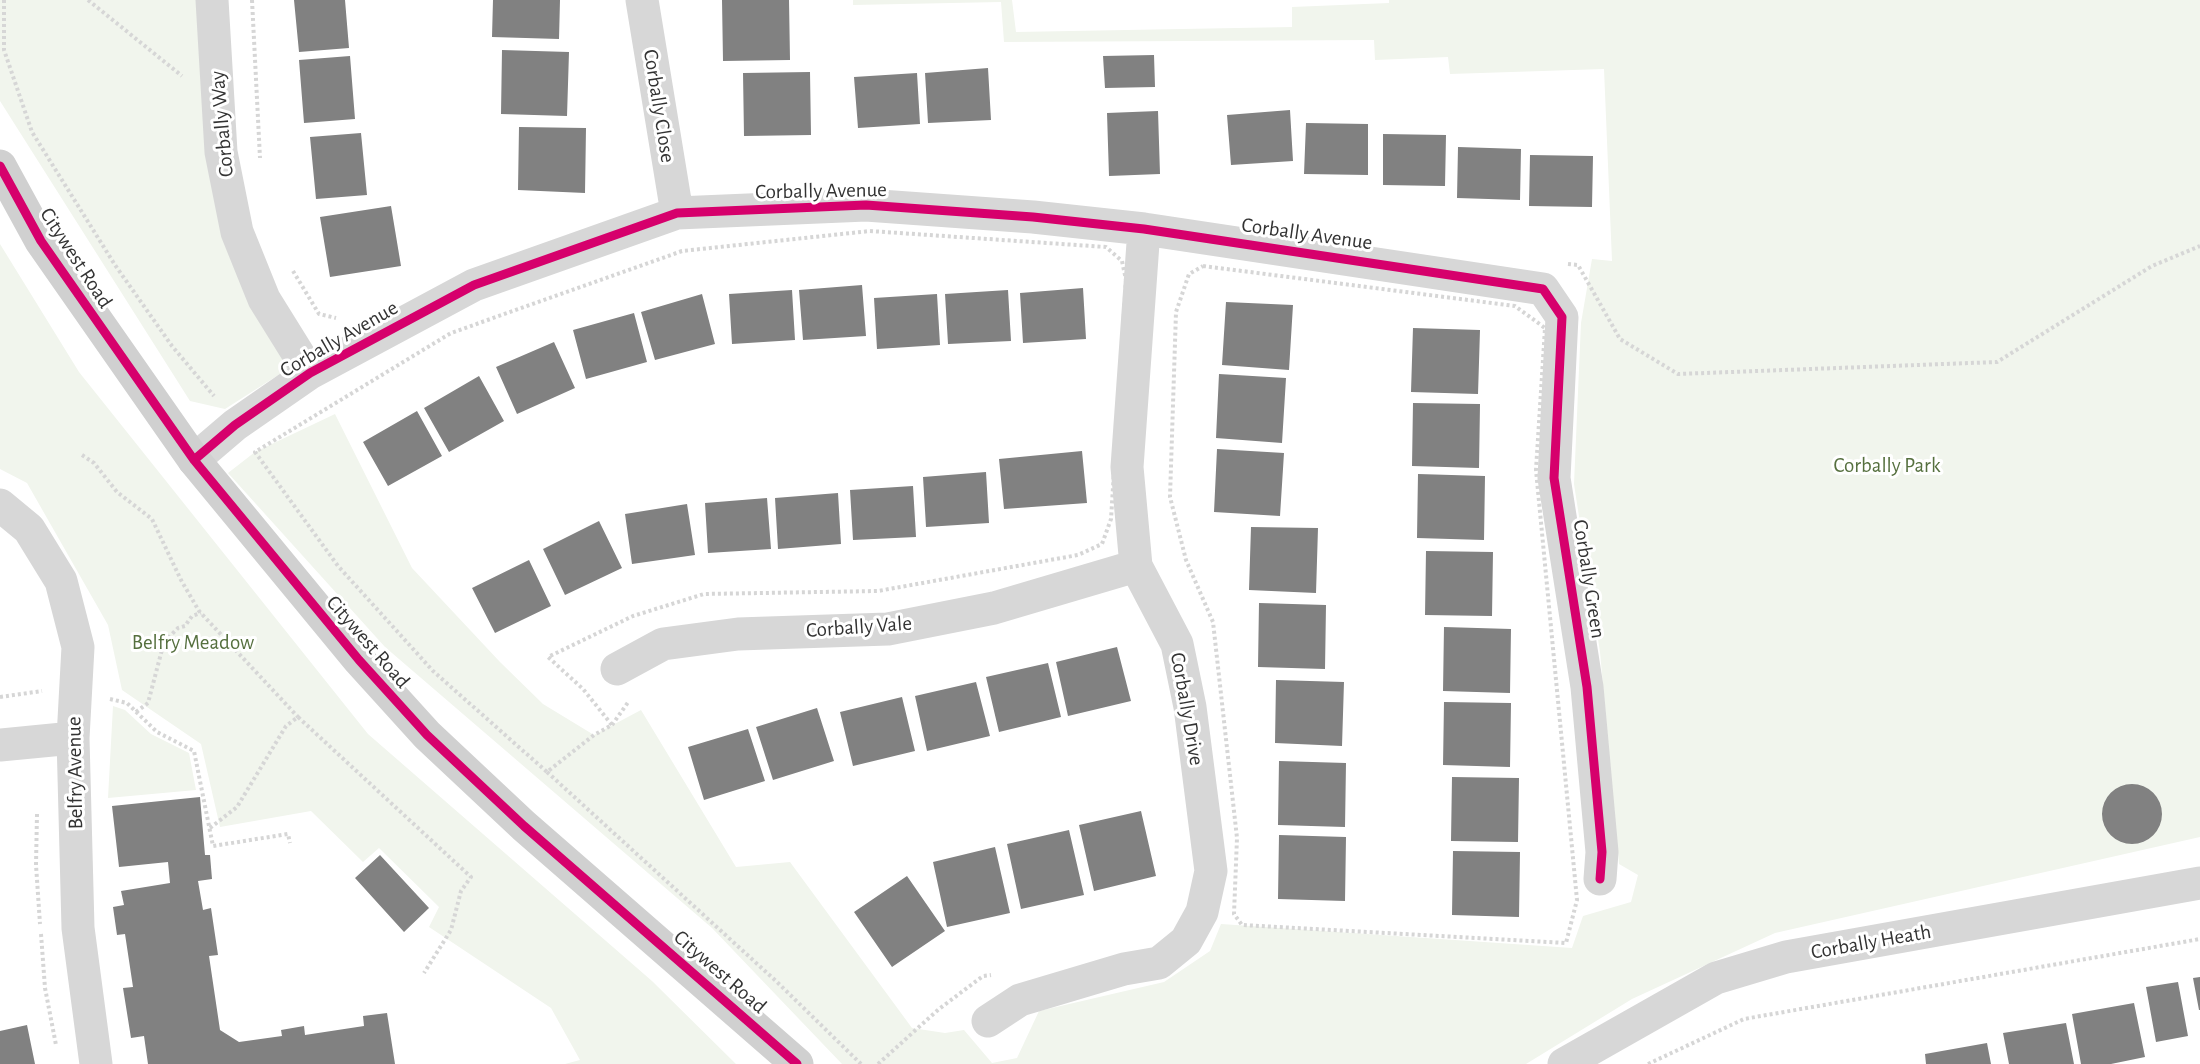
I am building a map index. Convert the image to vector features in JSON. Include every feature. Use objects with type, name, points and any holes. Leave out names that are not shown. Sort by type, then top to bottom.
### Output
[{"type":"street","name":"Corbally Way","points":[[212,0],[221,152],[237,232],[264,299],[310,373]]},
{"type":"street","name":"Corbally Close","points":[[642,0],[677,213]]},
{"type":"street","name":"Citywest Road","points":[[0,166],[41,242],[194,460],[351,652],[427,735],[524,826],[797,1064]]},
{"type":"street","name":"Corbally Avenue","points":[[194,460],[235,425],[310,373],[474,285],[677,213],[866,205],[1033,217],[1144,229],[1543,289]]},
{"type":"street","name":"Corbally Drive","points":[[988,1021],[1020,1000],[1124,969],[1159,963],[1186,941],[1202,912],[1211,871],[1190,707],[1176,644],[1136,566],[1127,467],[1144,229]]},
{"type":"street","name":"Corbally Green","points":[[1543,289],[1562,317],[1554,478],[1587,687],[1602,852],[1600,879]]},
{"type":"street","name":"Belfry Avenue","points":[[0,505],[29,530],[61,581],[78,647],[73,738],[78,927],[96,1064]]},
{"type":"street","name":"Corbally Vale","points":[[617,669],[663,644],[738,634],[888,629],[994,608],[1136,566]]},
{"type":"street","points":[[0,745],[73,738]]},
{"type":"street","name":"Corbally Heath","points":[[1564,1064],[1716,978],[1786,957],[2200,883]]},
{"type":"path","points":[[4,0],[4,50],[32,132],[122,274],[172,346],[217,400]]},
{"type":"path","points":[[88,0],[188,81]]},
{"type":"path","points":[[252,0],[261,166]]},
{"type":"path","points":[[612,725],[583,689],[548,657],[633,616],[704,594],[878,591],[1078,555],[1102,544],[1111,519],[1126,280],[1122,261],[1106,247],[870,231],[681,251],[451,333],[255,452],[338,566],[433,671],[777,982],[861,1064]]},
{"type":"path","points":[[1578,265],[1620,339],[1678,374],[1997,362],[2152,266],[2200,246]]},
{"type":"path","points":[[288,264],[319,314],[335,318],[345,313]]},
{"type":"path","points":[[1203,266],[1515,306],[1545,328],[1536,470],[1576,900],[1566,943],[1242,925],[1234,914],[1237,838],[1213,622],[1186,560],[1170,497],[1176,312],[1189,274],[1203,266]]},
{"type":"path","points":[[82,455],[94,463],[117,492],[152,519],[181,580],[201,613],[298,717],[471,877],[461,891],[451,930],[424,973]]},
{"type":"path","points":[[136,712],[147,703],[164,642],[178,628],[185,626],[192,616],[201,613]]},
{"type":"path","points":[[0,697],[46,691]]},
{"type":"path","points":[[106,699],[127,703],[157,732],[194,751],[213,846],[288,834],[290,843]]},
{"type":"path","points":[[547,772],[594,735],[612,725],[630,699]]},
{"type":"path","points":[[210,828],[237,807],[286,726],[298,717]]},
{"type":"path","points":[[1648,1064],[1744,1019],[2200,939]]},
{"type":"path","points":[[878,1064],[947,1003],[983,976],[993,974]]},
{"type":"green space","points":[[0,0],[218,0],[244,230],[305,358],[225,409],[190,401],[0,101]]},
{"type":"green space","name":"Corbally Park","points":[[853,0],[1012,0],[1016,32],[1292,27],[1292,7],[1389,3],[1389,0],[2200,0],[2200,837],[1775,933],[1632,999],[1526,1064],[842,1064],[712,928],[385,647],[228,473],[255,452],[335,414],[412,568],[500,662],[543,704],[594,735],[641,710],[736,867],[790,862],[912,1028],[945,1033],[964,1030],[992,1063],[1017,1058],[1039,1011],[1164,982],[1210,951],[1221,924],[1572,948],[1583,916],[1631,902],[1638,875],[1619,864],[1600,652],[1574,484],[1581,323],[1592,259],[1612,261],[1604,69],[1450,74],[1448,57],[1375,60],[1374,40],[1004,42],[1001,2],[853,5]]},
{"type":"green space","name":"Belfry Meadow","points":[[0,244],[79,372],[368,734],[652,981],[736,1064],[565,1064],[580,1060],[551,1008],[429,927],[439,907],[379,848],[363,862],[311,811],[220,827],[201,744],[122,690],[108,625],[27,483],[0,469]]},
{"type":"green space","points":[[113,706],[125,710],[151,734],[189,753],[196,790],[108,798]]},
{"type":"building","points":[[294,0],[345,0],[349,48],[299,52]]},
{"type":"building","points":[[493,0],[560,0],[559,39],[492,37]]},
{"type":"building","points":[[722,0],[789,0],[790,60],[723,61]]},
{"type":"building","points":[[502,50],[569,52],[567,116],[501,114]]},
{"type":"building","points":[[1154,55],[1155,87],[1105,88],[1103,56]]},
{"type":"building","points":[[350,56],[355,119],[304,123],[299,60]]},
{"type":"building","points":[[988,68],[991,120],[928,123],[925,73]]},
{"type":"building","points":[[810,72],[811,135],[744,136],[743,73]]},
{"type":"building","points":[[917,73],[920,124],[858,128],[854,77]]},
{"type":"building","points":[[1290,110],[1293,161],[1231,165],[1227,115]]},
{"type":"building","points":[[1158,111],[1160,174],[1109,176],[1107,113]]},
{"type":"building","points":[[1306,123],[1368,124],[1368,175],[1304,174]]},
{"type":"building","points":[[519,127],[586,128],[585,193],[518,190]]},
{"type":"building","points":[[361,133],[367,195],[316,199],[310,137]]},
{"type":"building","points":[[1383,134],[1446,135],[1445,186],[1383,185]]},
{"type":"building","points":[[1458,147],[1521,149],[1520,200],[1457,198]]},
{"type":"building","points":[[1530,155],[1593,156],[1592,207],[1529,206]]},
{"type":"building","points":[[391,206],[401,266],[330,277],[320,217]]},
{"type":"building","points":[[862,285],[866,336],[803,340],[799,290]]},
{"type":"building","points":[[1083,288],[1086,339],[1023,343],[1020,293]]},
{"type":"building","points":[[792,290],[795,340],[732,344],[729,294]]},
{"type":"building","points":[[1008,290],[1011,341],[948,344],[945,294]]},
{"type":"building","points":[[702,294],[715,344],[655,360],[641,312]]},
{"type":"building","points":[[937,294],[940,345],[877,349],[874,298]]},
{"type":"building","points":[[1226,302],[1293,305],[1289,370],[1222,365]]},
{"type":"building","points":[[634,313],[647,362],[586,379],[573,330]]},
{"type":"building","points":[[1413,328],[1480,330],[1478,394],[1411,392]]},
{"type":"building","points":[[554,342],[575,388],[517,414],[496,367]]},
{"type":"building","points":[[1219,374],[1286,378],[1282,443],[1216,438]]},
{"type":"building","points":[[479,376],[504,421],[449,452],[424,408]]},
{"type":"building","points":[[1413,403],[1480,404],[1479,468],[1412,466]]},
{"type":"building","points":[[417,411],[442,456],[388,486],[363,442]]},
{"type":"building","points":[[1217,449],[1284,453],[1280,516],[1214,512]]},
{"type":"building","points":[[1082,451],[1087,503],[1004,509],[999,459]]},
{"type":"building","points":[[986,472],[989,523],[926,527],[923,477]]},
{"type":"building","points":[[1418,474],[1485,476],[1484,540],[1417,538]]},
{"type":"building","points":[[913,486],[916,537],[853,540],[850,490]]},
{"type":"building","points":[[838,493],[841,544],[778,549],[775,498]]},
{"type":"building","points":[[767,498],[771,549],[708,553],[705,503]]},
{"type":"building","points":[[687,504],[695,555],[632,564],[625,514]]},
{"type":"building","points":[[599,521],[622,568],[565,595],[543,549]]},
{"type":"building","points":[[1251,527],[1318,528],[1316,593],[1249,590]]},
{"type":"building","points":[[1426,551],[1493,552],[1492,616],[1425,615]]},
{"type":"building","points":[[529,560],[551,606],[495,633],[472,588]]},
{"type":"building","points":[[1259,603],[1326,605],[1325,669],[1258,667]]},
{"type":"building","points":[[1444,627],[1511,629],[1510,693],[1443,691]]},
{"type":"building","points":[[1117,647],[1131,701],[1068,716],[1056,662]]},
{"type":"building","points":[[1048,663],[1061,717],[999,732],[986,677]]},
{"type":"building","points":[[1276,680],[1344,682],[1342,746],[1275,743]]},
{"type":"building","points":[[976,682],[990,736],[927,751],[915,696]]},
{"type":"building","points":[[902,697],[915,751],[853,766],[840,712]]},
{"type":"building","points":[[1444,702],[1511,703],[1510,767],[1443,765]]},
{"type":"building","points":[[817,708],[834,761],[773,780],[756,727]]},
{"type":"building","points":[[748,729],[765,781],[704,800],[688,747]]},
{"type":"building","points":[[1279,761],[1346,763],[1345,827],[1278,825]]},
{"type":"building","points":[[1452,777],[1519,778],[1518,842],[1451,841]]},
{"type":"building","points":[[2126,784],[2138,784],[2154,792],[2160,802],[2162,814],[2160,826],[2154,836],[2138,844],[2126,844],[2110,836],[2102,820],[2102,808],[2110,792]]},
{"type":"building","points":[[200,797],[205,855],[210,855],[212,879],[198,881],[203,910],[211,908],[218,955],[209,956],[220,1030],[239,1042],[282,1036],[281,1030],[304,1026],[305,1035],[364,1026],[363,1016],[387,1013],[395,1064],[148,1064],[144,1036],[131,1038],[123,988],[133,987],[125,934],[117,935],[113,907],[124,905],[121,891],[170,883],[168,862],[119,867],[112,806]]},
{"type":"building","points":[[1141,811],[1156,876],[1094,891],[1079,825]]},
{"type":"building","points":[[1069,830],[1084,895],[1021,909],[1007,844]]},
{"type":"building","points":[[1279,835],[1346,837],[1345,901],[1278,899]]},
{"type":"building","points":[[995,847],[1010,913],[947,927],[933,862]]},
{"type":"building","points":[[1453,851],[1520,852],[1519,917],[1452,915]]},
{"type":"building","points":[[380,855],[429,908],[404,932],[355,878]]},
{"type":"building","points":[[907,876],[945,931],[892,967],[854,912]]},
{"type":"building","points":[[2200,977],[2200,1010],[2199,1010],[2193,978]]},
{"type":"building","points":[[2178,982],[2188,1036],[2156,1042],[2146,987]]},
{"type":"building","points":[[2134,1003],[2145,1057],[2111,1064],[2081,1064],[2072,1014]]},
{"type":"building","points":[[2066,1023],[2074,1064],[2009,1064],[2003,1033]]},
{"type":"building","points":[[27,1025],[35,1064],[0,1064],[0,1031]]},
{"type":"building","points":[[1987,1043],[1991,1064],[1926,1064],[1925,1054]]},
{"type":"cycle path","points":[[0,166],[41,241],[194,460],[359,660],[427,735],[524,826],[797,1064]]},
{"type":"cycle path","points":[[194,460],[235,425],[310,373],[474,285],[677,213],[866,205],[1033,217],[1144,229],[1543,289],[1562,317],[1554,478],[1587,687],[1602,852],[1600,879]]}]
